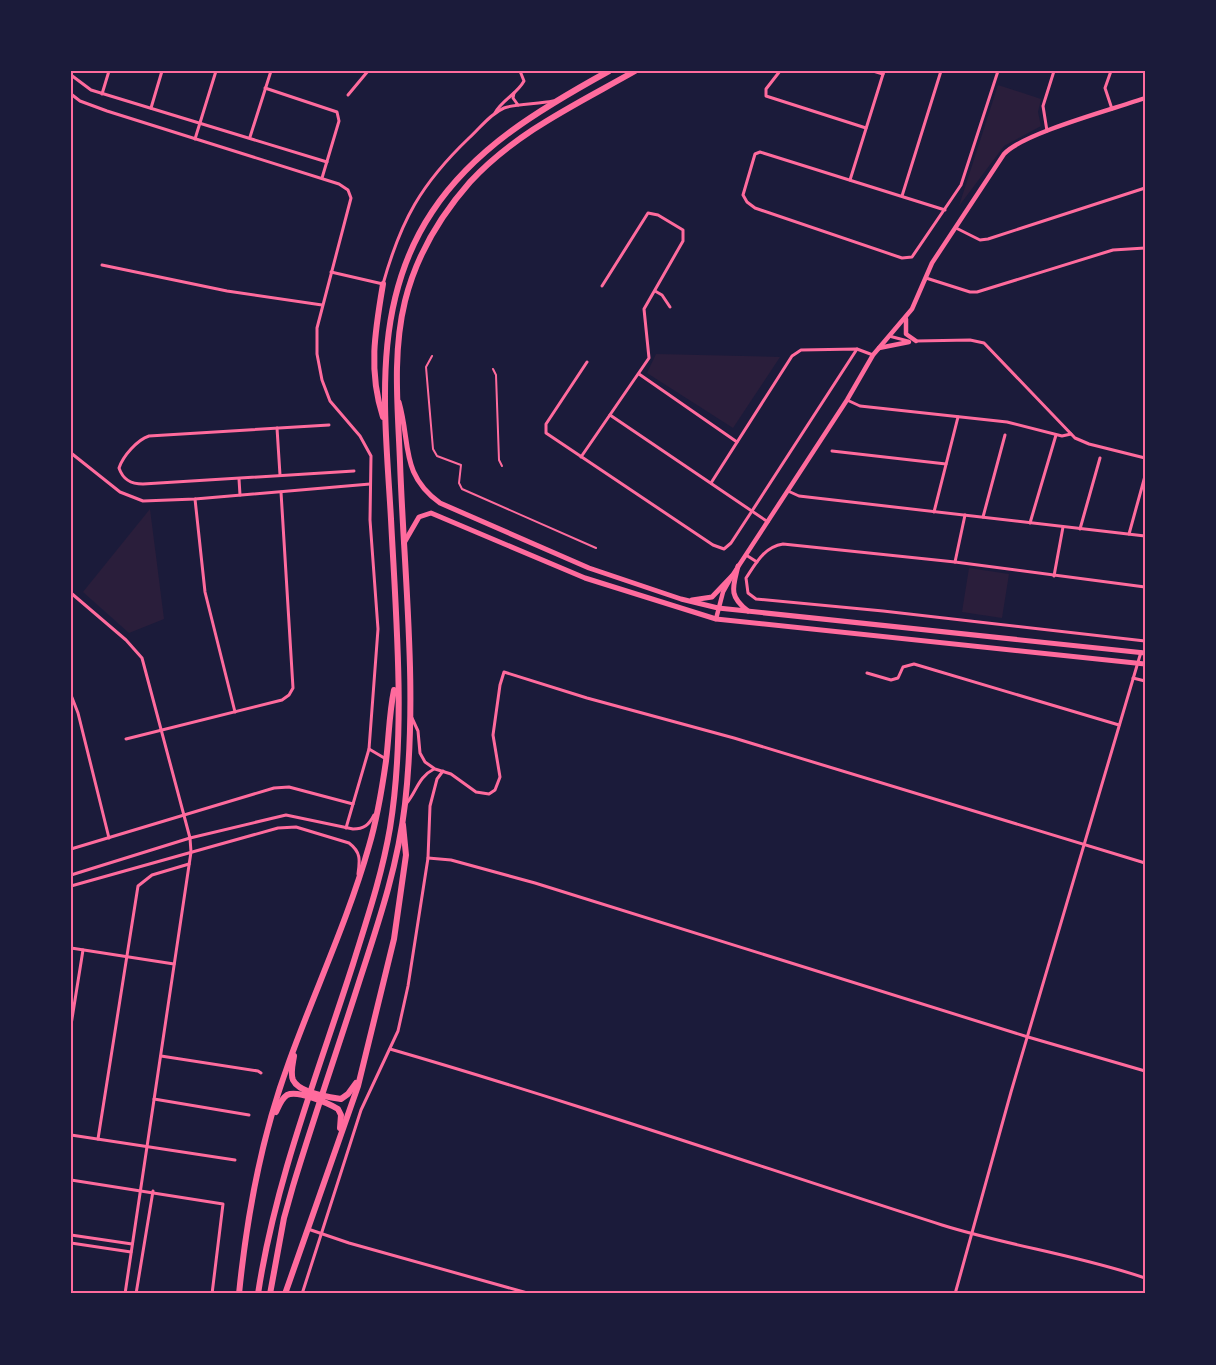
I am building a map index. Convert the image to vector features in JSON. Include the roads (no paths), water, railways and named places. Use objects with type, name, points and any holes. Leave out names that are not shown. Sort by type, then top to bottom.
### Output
[{"type":"highway","points":[[258,1294],[273,1216],[377,889],[394,805],[397,763],[397,679],[385,423],[384,361],[388,323],[394,296],[415,240],[431,213],[462,173],[518,125],[555,100],[609,71]]},
{"type":"highway","points":[[270,1294],[284,1218],[388,892],[403,822],[411,715],[411,680],[403,545],[396,360],[406,299],[426,246],[454,202],[491,162],[525,135],[561,111],[635,71]]},
{"type":"highway","points":[[383,284],[376,326],[374,374],[375,393],[385,423]]},
{"type":"highway","points":[[240,1294],[250,1201],[266,1136],[296,1044],[356,889],[378,809],[386,760],[389,712],[397,679]]},
{"type":"highway","points":[[285,1294],[362,1068],[394,939],[406,855],[403,822]]},
{"type":"highway","points":[[296,1044],[291,1073],[294,1081],[300,1088],[341,1098],[348,1094],[354,1086],[362,1068]]},
{"type":"highway","points":[[266,1136],[282,1099],[289,1094],[298,1094],[330,1104],[338,1109],[342,1122],[336,1144]]},
{"type":"main road","points":[[397,395],[404,418],[409,462],[414,474],[429,495],[440,504],[589,568],[681,599],[718,608],[1143,653]]},
{"type":"main road","points":[[403,545],[419,517],[425,514],[437,514],[585,578],[716,618],[1145,664]]},
{"type":"main road","points":[[738,566],[733,586],[734,595],[739,604],[749,611]]},
{"type":"main road","points":[[681,599],[702,600],[712,597],[732,576]]},
{"type":"street","points":[[102,94],[109,71]]},
{"type":"street","points":[[151,108],[162,71]]},
{"type":"street","points":[[195,139],[216,71]]},
{"type":"street","points":[[250,138],[271,71]]},
{"type":"street","points":[[348,95],[368,71]]},
{"type":"street","points":[[494,114],[498,106],[514,93],[524,81],[520,71]]},
{"type":"street","points":[[780,71],[765,93],[773,99],[866,128]]},
{"type":"street","points":[[850,180],[884,73],[873,71]]},
{"type":"street","points":[[902,196],[941,71]]},
{"type":"street","points":[[945,210],[757,152],[743,194],[745,199],[755,208],[902,258],[912,256],[945,210],[961,185],[998,71]]},
{"type":"street","points":[[1048,131],[1043,106],[1054,71]]},
{"type":"street","points":[[1111,71],[1105,88],[1112,110]]},
{"type":"street","points":[[71,75],[91,90],[102,94],[327,162]]},
{"type":"street","points":[[265,88],[337,112],[339,121],[322,178]]},
{"type":"street","points":[[514,93],[513,98],[519,106]]},
{"type":"street","points":[[71,94],[80,101],[322,178],[348,190],[350,198],[317,328],[317,354],[322,380],[330,401],[367,446],[371,456],[370,484],[378,629],[369,749],[346,828]]},
{"type":"street","points":[[716,618],[718,608],[738,566],[847,400],[878,348],[906,318],[917,301],[932,263],[1009,148],[1048,131],[1145,98]]},
{"type":"street","points":[[331,272],[383,284],[393,249],[417,198],[437,170],[494,114],[512,105],[533,105],[555,100]]},
{"type":"street","points":[[956,228],[980,240],[988,239],[1145,188]]},
{"type":"street","points":[[582,457],[649,358],[644,309],[683,241],[683,230],[658,215],[648,213],[602,286]]},
{"type":"street","points":[[925,278],[970,292],[977,292],[1113,250],[1145,248]]},
{"type":"street","points":[[102,266],[227,291],[322,305]]},
{"type":"street","points":[[655,291],[662,295],[670,307]]},
{"type":"street","points":[[906,318],[906,334],[916,341]]},
{"type":"street","points":[[889,336],[909,342]]},
{"type":"street","points":[[878,348],[916,341],[970,340],[984,344],[1071,434],[1089,444],[1145,458]]},
{"type":"street","points":[[710,483],[792,356],[801,350],[857,349],[874,355]]},
{"type":"street","points":[[587,362],[544,429],[546,433],[712,545],[724,549],[731,543],[857,349]]},
{"type":"street","points":[[639,374],[737,442]]},
{"type":"street","points":[[847,400],[860,406],[1007,422],[1056,435],[1068,436],[1071,434]]},
{"type":"street","points":[[610,415],[768,522]]},
{"type":"street","points":[[934,512],[958,417]]},
{"type":"street","points":[[329,425],[149,436],[143,438],[124,458],[119,468],[125,479],[134,484],[354,471]]},
{"type":"street","points":[[277,428],[280,475]]},
{"type":"street","points":[[983,517],[1006,435]]},
{"type":"street","points":[[1030,523],[1056,435]]},
{"type":"street","points":[[832,451],[946,464]]},
{"type":"street","points":[[71,453],[108,485],[132,498],[156,502],[370,484]]},
{"type":"street","points":[[1080,529],[1100,458]]},
{"type":"street","points":[[1129,534],[1145,476]]},
{"type":"street","points":[[239,479],[240,495]]},
{"type":"street","points":[[788,491],[799,496],[1145,536]]},
{"type":"street","points":[[126,739],[282,700],[289,695],[293,688],[281,492]]},
{"type":"street","points":[[195,499],[205,592],[235,712]]},
{"type":"street","points":[[954,562],[965,515]]},
{"type":"street","points":[[1054,576],[1062,527]]},
{"type":"street","points":[[1145,587],[954,562],[783,544],[773,546],[757,562],[746,578],[748,592],[756,599],[874,610],[1145,641]]},
{"type":"street","points":[[746,555],[757,562]]},
{"type":"street","points":[[71,592],[126,640],[142,658],[190,838],[191,852],[125,1294]]},
{"type":"street","points":[[954,1294],[1086,845],[1119,725],[1138,662],[1143,653]]},
{"type":"street","points":[[867,673],[891,680],[898,678],[903,667],[914,664],[1119,725]]},
{"type":"street","points":[[411,715],[418,731],[421,758],[435,769],[443,771],[476,792],[489,794],[495,790],[500,777],[493,735],[500,685],[504,672],[587,698],[734,738],[1145,863]]},
{"type":"street","points":[[1133,678],[1145,680]]},
{"type":"street","points":[[71,695],[78,713],[109,838]]},
{"type":"street","points":[[369,749],[386,760]]},
{"type":"street","points":[[405,805],[412,797],[421,778],[435,769]]},
{"type":"street","points":[[302,1294],[361,1110],[398,1031],[408,986],[428,858],[433,791],[443,771]]},
{"type":"street","points":[[71,849],[274,788],[289,787],[353,804]]},
{"type":"street","points":[[71,875],[190,838],[286,815],[346,828],[362,829],[369,823],[378,809]]},
{"type":"street","points":[[71,886],[278,828],[296,827],[342,840],[356,848],[360,857],[356,889]]},
{"type":"street","points":[[428,858],[451,860],[535,883],[727,944],[877,988],[1028,1038],[1145,1071]]},
{"type":"street","points":[[98,1139],[138,886],[152,875],[189,864]]},
{"type":"street","points":[[71,948],[174,964]]},
{"type":"street","points":[[71,1025],[83,950]]},
{"type":"street","points":[[390,1049],[591,1110],[817,1186],[972,1234],[1088,1261],[1145,1278]]},
{"type":"street","points":[[161,1056],[261,1073]]},
{"type":"street","points":[[154,1099],[249,1115]]},
{"type":"street","points":[[71,1135],[235,1160]]},
{"type":"street","points":[[71,1180],[141,1189],[223,1204],[212,1275],[212,1294]]},
{"type":"street","points":[[136,1294],[153,1191]]},
{"type":"street","points":[[308,1229],[531,1294]]},
{"type":"street","points":[[71,1235],[132,1244]]},
{"type":"street","points":[[71,1243],[131,1252]]},
{"type":"lane","points":[[432,356],[426,368],[433,449],[437,456],[461,464],[459,482],[462,489],[596,548]]},
{"type":"lane","points":[[494,368],[496,375],[500,460],[502,466]]}]
